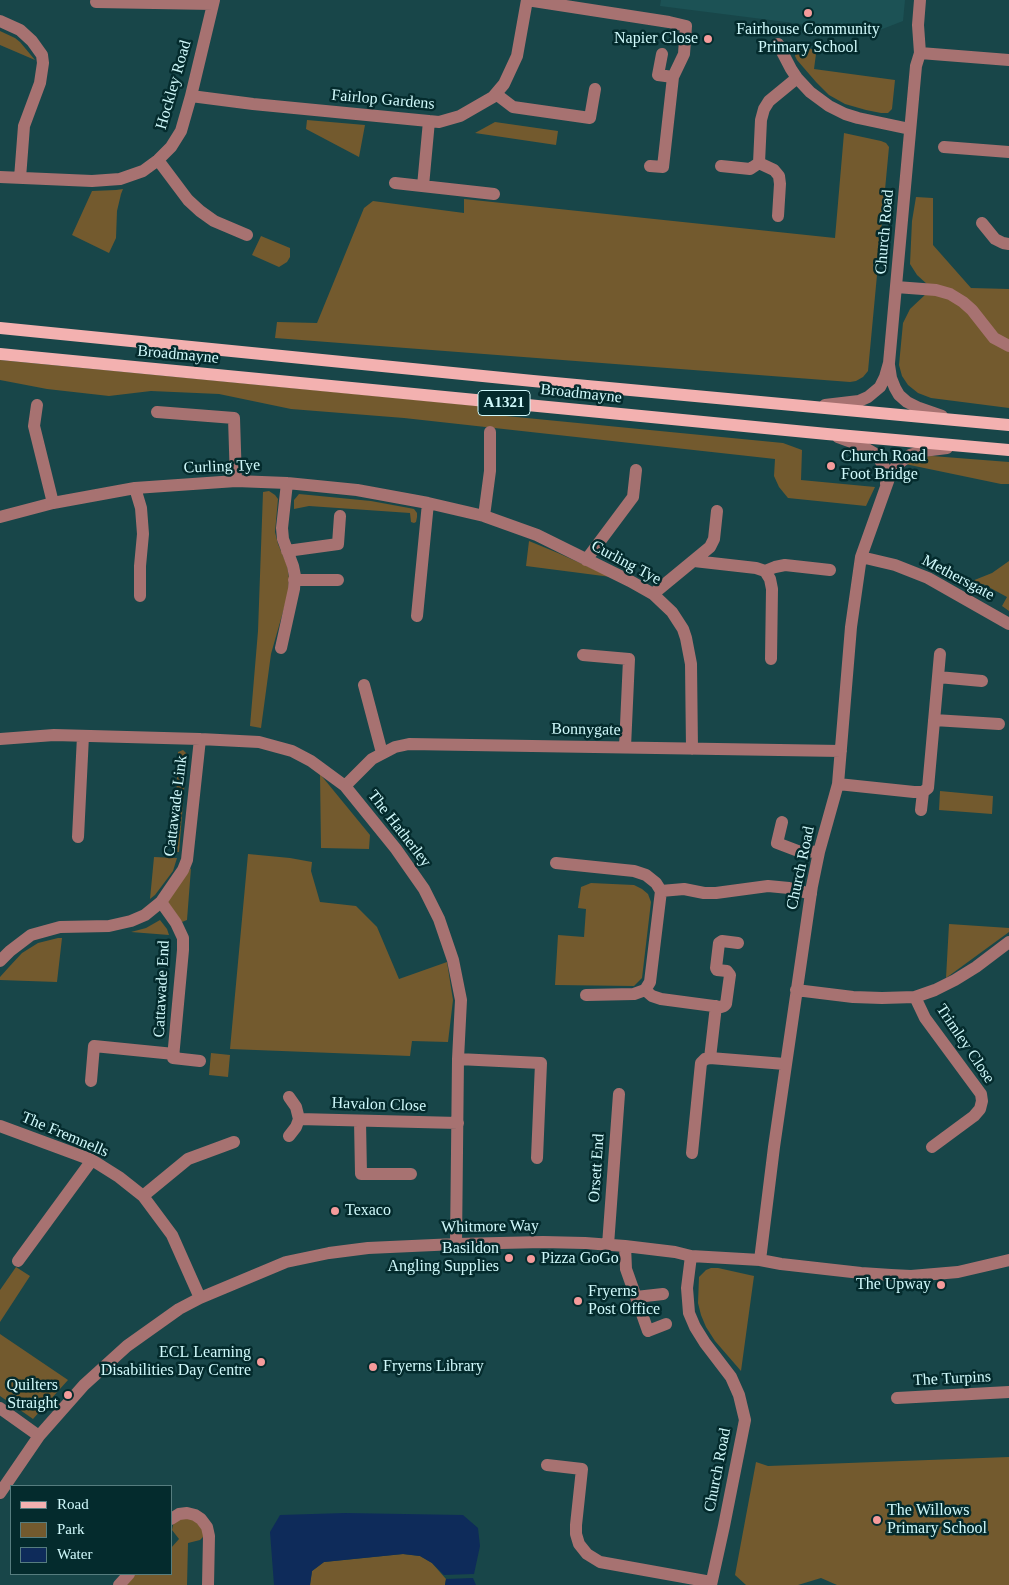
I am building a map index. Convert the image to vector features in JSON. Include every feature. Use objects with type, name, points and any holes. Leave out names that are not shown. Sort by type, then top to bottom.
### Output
[{"type":"main road","name":"Broadmayne","points":[[0,328],[1009,424]]},
{"type":"main road","name":"Broadmayne","points":[[0,354],[1009,450]]},
{"type":"street","points":[[527,0],[686,26],[684,54],[673,77],[663,167],[650,166]]},
{"type":"street","name":"Fairlop Gardens","points":[[191,96],[439,122],[460,116],[496,94],[504,84],[517,56],[527,0]]},
{"type":"street","name":"Church Road","points":[[807,406],[859,401],[868,397],[880,387],[889,363],[916,66],[920,53],[918,25],[920,0]]},
{"type":"street","points":[[96,2],[214,2]]},
{"type":"street","name":"Hockley Road","points":[[0,178],[92,181],[120,179],[143,171],[158,160],[171,147],[181,131],[214,2]]},
{"type":"street","points":[[0,22],[20,30],[32,41],[42,55],[43,63],[40,83],[24,126],[20,178]]},
{"type":"street","points":[[778,44],[798,78],[816,97],[829,106],[858,118],[910,129]]},
{"type":"street","points":[[920,53],[1009,60]]},
{"type":"street","points":[[662,54],[658,75],[673,77]]},
{"type":"street","points":[[759,163],[761,120],[764,109],[769,100],[798,78]]},
{"type":"street","points":[[496,94],[513,107],[590,118],[594,89]]},
{"type":"street","points":[[424,186],[430,121]]},
{"type":"street","points":[[944,147],[1009,152]]},
{"type":"street","points":[[158,160],[188,200],[200,211],[214,221],[247,236]]},
{"type":"street","points":[[722,166],[750,169],[759,163]]},
{"type":"street","points":[[759,163],[774,170],[779,176],[778,216]]},
{"type":"street","points":[[395,183],[494,194]]},
{"type":"street","points":[[982,223],[995,239],[1009,244]]},
{"type":"street","points":[[896,287],[936,290],[950,294],[968,306],[994,338],[1009,346]]},
{"type":"street","points":[[889,363],[891,378],[895,388],[907,402],[918,408],[963,421]]},
{"type":"street","points":[[36,404],[34,426],[53,503]]},
{"type":"street","points":[[158,412],[234,418],[236,481]]},
{"type":"street","points":[[484,516],[490,471],[490,432]]},
{"type":"street","name":"Church Road","points":[[827,434],[860,445],[877,455],[882,461],[887,474],[886,486]]},
{"type":"street","name":"Church Road","points":[[760,1260],[785,1064],[811,894],[819,852],[838,784],[851,627],[861,557],[886,486],[898,464],[910,455],[923,450],[966,447]]},
{"type":"street","points":[[586,560],[633,497],[636,470]]},
{"type":"street","name":"Curling Tye","points":[[0,517],[53,503],[135,488],[236,481],[287,483],[357,490],[428,503],[484,516],[537,535],[653,594],[663,602],[683,629],[689,647],[692,664],[692,749]]},
{"type":"street","points":[[282,648],[294,589],[293,566],[283,539],[282,528],[287,483]]},
{"type":"street","points":[[135,488],[141,508],[143,534],[140,596]]},
{"type":"street","points":[[417,616],[428,503]]},
{"type":"street","points":[[653,594],[708,549],[712,542],[717,510]]},
{"type":"street","points":[[287,551],[338,544],[340,516]]},
{"type":"street","name":"Methersgate","points":[[861,557],[895,566],[928,578],[1009,624]]},
{"type":"street","points":[[694,562],[756,568],[765,571],[770,579],[772,589],[771,659]]},
{"type":"street","points":[[765,571],[785,565],[830,570]]},
{"type":"street","points":[[294,580],[338,580]]},
{"type":"street","points":[[838,784],[909,792],[923,792],[928,788],[940,654]]},
{"type":"street","points":[[583,655],[629,659],[625,747]]},
{"type":"street","points":[[938,678],[982,681]]},
{"type":"street","points":[[364,685],[382,753]]},
{"type":"street","points":[[934,720],[999,724]]},
{"type":"street","name":"The Hatherley","points":[[0,739],[54,735],[259,742],[292,751],[311,761],[346,786],[410,868],[424,889],[440,919],[453,960],[461,1000],[458,1059],[456,1244]]},
{"type":"street","points":[[78,837],[83,736]]},
{"type":"street","name":"Cattawade Link","points":[[0,961],[31,935],[60,927],[109,926],[130,921],[145,915],[161,902],[183,870],[187,860],[200,739]]},
{"type":"street","name":"Bonnygate","points":[[346,786],[368,763],[382,753],[395,747],[409,744],[841,751]]},
{"type":"street","points":[[921,810],[923,792]]},
{"type":"street","points":[[782,822],[777,843],[798,851],[819,852]]},
{"type":"street","points":[[556,863],[634,871],[646,875],[656,883],[661,891],[650,982],[645,990],[634,994],[586,994]]},
{"type":"street","points":[[661,891],[684,889],[716,893],[779,886],[811,894]]},
{"type":"street","name":"Cattawade End","points":[[161,902],[176,923],[183,938],[174,1058],[200,1061]]},
{"type":"street","points":[[645,990],[652,996],[661,999],[721,1007],[726,1004],[730,975],[727,971],[716,968],[719,943],[722,941],[738,943]]},
{"type":"street","points":[[796,990],[853,997],[915,997],[935,990],[976,968],[1009,942]]},
{"type":"street","name":"Trimley Close","points":[[915,997],[925,1018],[981,1094],[982,1101],[980,1109],[974,1116],[932,1147]]},
{"type":"street","points":[[710,1058],[716,1006]]},
{"type":"street","points":[[91,1081],[94,1046],[174,1054]]},
{"type":"street","points":[[692,1154],[701,1063],[710,1058],[785,1064]]},
{"type":"street","points":[[458,1059],[541,1063],[538,1158]]},
{"type":"street","name":"Orsett End","points":[[608,1245],[619,1094]]},
{"type":"street","points":[[289,1097],[296,1107],[299,1119],[290,1136]]},
{"type":"street","name":"Havalon Close","points":[[299,1119],[458,1123]]},
{"type":"street","points":[[360,1122],[360,1174],[411,1174]]},
{"type":"street","name":"The Fremnells","points":[[0,1126],[92,1160],[119,1177],[143,1196],[172,1235],[200,1298]]},
{"type":"street","points":[[143,1196],[188,1159],[234,1142]]},
{"type":"street","points":[[18,1261],[92,1160]]},
{"type":"street","name":"Whitmore Way","points":[[0,1493],[39,1436],[84,1385],[127,1346],[179,1309],[200,1298],[286,1262],[329,1253],[368,1248],[543,1242],[625,1246],[675,1252],[691,1256],[760,1260],[861,1273],[911,1276],[958,1272],[1009,1260]]},
{"type":"street","points":[[625,1246],[626,1269],[648,1331],[666,1324]]},
{"type":"street","name":"Church Road","points":[[691,1256],[687,1288],[689,1313],[705,1343],[732,1377],[739,1395],[744,1420],[711,1583]]},
{"type":"street","points":[[636,1297],[663,1294]]},
{"type":"street","name":"The Turpins","points":[[897,1398],[1009,1392]]},
{"type":"street","points":[[0,1408],[39,1436]]},
{"type":"street","points":[[547,1465],[582,1469],[576,1534],[579,1544],[587,1554],[600,1562],[711,1583]]},
{"type":"street","points":[[172,1518],[179,1514],[187,1513],[201,1519],[207,1527],[209,1536],[208,1585]]},
{"type":"street","points":[[119,1585],[128,1575]]},
{"type":"shaded area","name":"Fairhouse Community Primary School","points":[[661,0],[905,0],[903,21],[872,33],[660,6]]},
{"type":"green space","points":[[0,31],[20,42],[35,60],[0,45]]},
{"type":"green space","points":[[803,46],[814,50],[816,54],[814,69],[895,80],[892,109],[888,113],[866,110],[845,104],[829,95],[797,60],[795,56],[796,51]]},
{"type":"green space","points":[[307,120],[365,125],[359,157],[306,129]]},
{"type":"green space","points":[[495,122],[558,131],[556,145],[475,133]]},
{"type":"green space","points":[[844,133],[881,141],[889,147],[868,371],[856,381],[275,338],[277,322],[317,323],[364,208],[373,201],[464,213],[464,199],[835,238]]},
{"type":"green space","points":[[123,189],[117,211],[116,238],[109,253],[72,235],[92,191]]},
{"type":"green space","points":[[916,197],[933,198],[933,245],[971,288],[1009,289],[1009,408],[931,398],[918,393],[908,385],[902,376],[899,365],[903,323],[910,309],[927,293],[928,285],[917,275],[910,264],[912,221]]},
{"type":"green space","points":[[261,236],[290,248],[290,257],[287,262],[279,267],[252,255]]},
{"type":"green space","points":[[0,360],[480,406],[506,416],[783,443],[802,450],[801,480],[875,487],[866,506],[788,498],[779,487],[774,476],[775,459],[404,418],[291,409],[219,394],[151,391],[109,396],[47,389],[0,380]]},
{"type":"green space","points":[[932,456],[1009,462],[1009,484],[1001,484],[905,464],[919,457]]},
{"type":"green space","points":[[269,491],[278,499],[275,532],[287,565],[289,578],[288,594],[271,654],[261,728],[250,726],[258,631],[263,492]]},
{"type":"green space","points":[[299,494],[371,501],[414,509],[417,513],[416,522],[411,522],[410,513],[309,506],[294,509],[294,500]]},
{"type":"green space","points":[[529,541],[558,553],[611,577],[526,566]]},
{"type":"green space","points":[[1009,561],[1009,611],[1002,606],[1007,597],[983,584],[976,592],[962,585],[992,573]]},
{"type":"green space","points":[[183,750],[187,754],[179,852],[174,852],[178,752]]},
{"type":"green space","points":[[320,774],[370,835],[369,849],[321,848]]},
{"type":"green space","points":[[940,791],[993,796],[992,814],[939,810]]},
{"type":"green space","points":[[248,854],[312,862],[311,871],[320,902],[356,906],[377,927],[399,979],[447,962],[453,1000],[448,1042],[412,1041],[410,1056],[230,1049]]},
{"type":"green space","points":[[154,857],[177,858],[173,871],[150,899]]},
{"type":"green space","points":[[191,868],[187,920],[182,922],[167,901]]},
{"type":"green space","points":[[591,883],[634,885],[648,894],[651,902],[642,978],[634,986],[555,985],[558,935],[584,937],[586,909],[578,908],[581,887]]},
{"type":"green space","points":[[160,920],[169,935],[131,932],[146,928]]},
{"type":"green space","points":[[949,924],[1009,928],[1009,932],[946,978]]},
{"type":"green space","points":[[62,938],[57,982],[0,980],[0,977],[22,953],[38,943]]},
{"type":"green space","points":[[211,1053],[230,1055],[228,1077],[209,1075]]},
{"type":"green space","points":[[16,1267],[30,1276],[0,1322],[0,1290]]},
{"type":"green space","points":[[711,1268],[754,1276],[741,1371],[715,1341],[701,1315],[698,1303],[699,1277]]},
{"type":"green space","points":[[0,1334],[68,1380],[33,1419],[0,1396]]},
{"type":"green space","name":"The Willows Primary School","points":[[1009,1457],[1009,1585],[837,1585],[821,1578],[798,1585],[746,1585],[735,1575],[756,1462],[768,1466]]},
{"type":"green space","points":[[184,1518],[193,1519],[202,1528],[204,1536],[200,1540],[188,1543],[187,1585],[125,1585],[133,1575],[172,1575],[172,1547],[179,1539],[172,1530],[176,1520]]},
{"type":"green space","points":[[403,1554],[420,1556],[432,1563],[446,1579],[445,1585],[310,1585],[312,1571],[324,1562]]},
{"type":"water","points":[[345,1513],[463,1515],[478,1528],[480,1546],[474,1574],[444,1575],[432,1563],[420,1556],[403,1554],[324,1562],[312,1571],[310,1585],[274,1585],[270,1532],[280,1515]]},
{"type":"water","points":[[473,1578],[476,1585],[445,1585],[446,1579]]},
{"type":"place","name":"Fairhouse Community Primary School","points":[[808,13]]},
{"type":"place","name":"Napier Close","points":[[708,39]]},
{"type":"place","name":"Church Road Foot Bridge","points":[[831,466]]},
{"type":"place","name":"Texaco","points":[[335,1211]]},
{"type":"place","name":"Basildon Angling Supplies","points":[[509,1258]]},
{"type":"place","name":"Pizza GoGo","points":[[531,1259]]},
{"type":"place","name":"The Upway","points":[[941,1285]]},
{"type":"place","name":"Fryerns Post Office","points":[[578,1301]]},
{"type":"place","name":"ECL Learning Disabilities Day Centre","points":[[261,1362]]},
{"type":"place","name":"Fryerns Library","points":[[373,1367]]},
{"type":"place","name":"Quilters Straight","points":[[68,1395]]},
{"type":"place","name":"The Willows Primary School","points":[[877,1520]]}]
